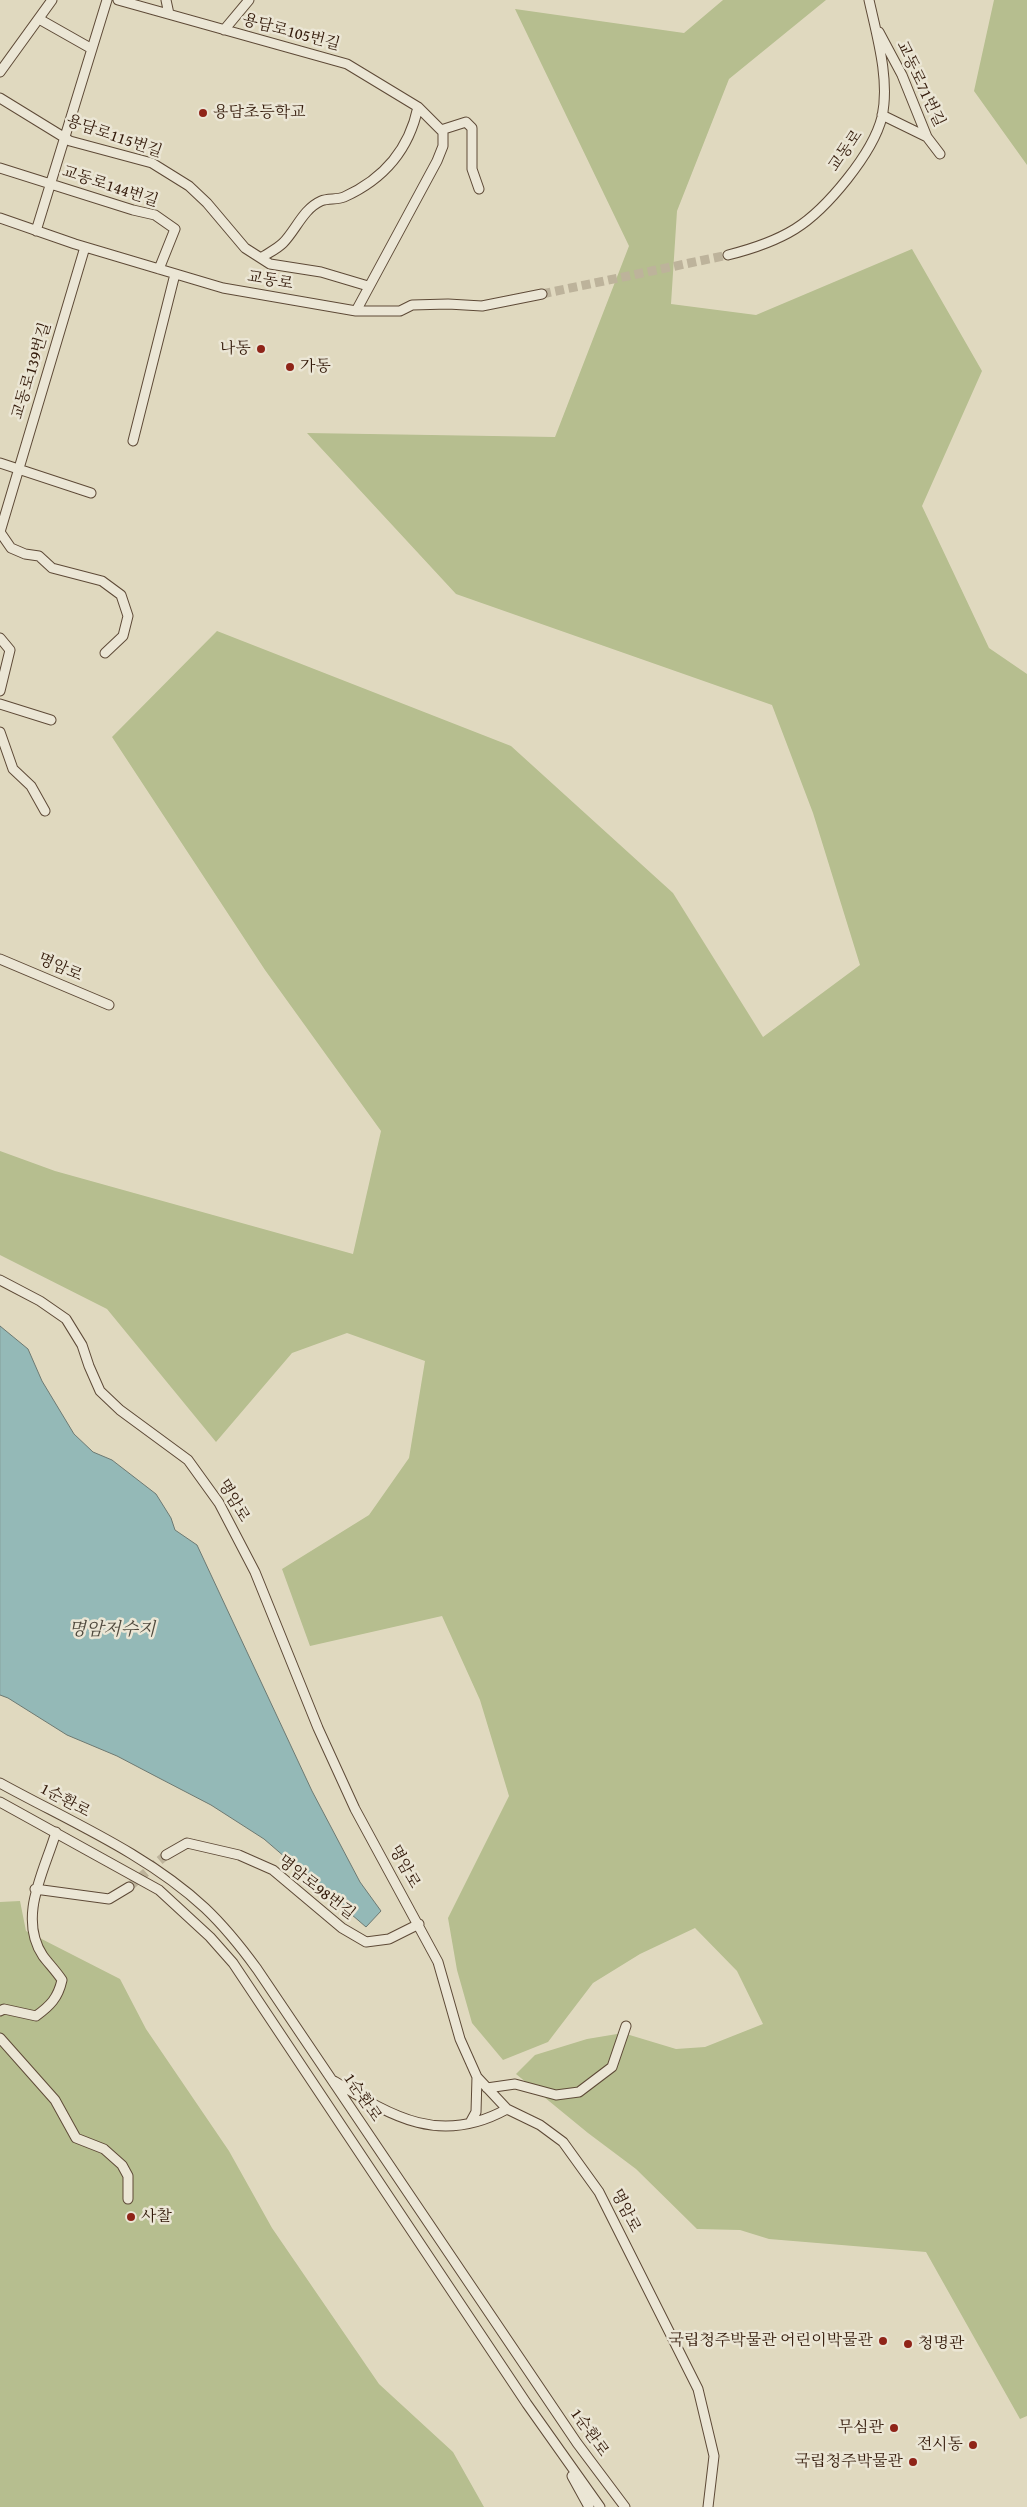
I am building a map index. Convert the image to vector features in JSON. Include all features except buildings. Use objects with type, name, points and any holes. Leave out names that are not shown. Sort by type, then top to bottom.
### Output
[{"type":"street","points":[[0,72],[52,0]]},
{"type":"street","name":"교동로144번길","points":[[36,231],[107,0]]},
{"type":"street","name":"용담로105번길","points":[[118,0],[347,64],[418,107],[441,130]]},
{"type":"street","points":[[166,0],[169,14]]},
{"type":"street","points":[[224,30],[249,0]]},
{"type":"street","name":"교동로","points":[[728,255],[758,248],[796,229],[830,198],[862,158],[876,133],[882,115],[883,85],[875,26],[869,0]]},
{"type":"street","points":[[39,19],[92,49]]},
{"type":"street","name":"교동로71번길","points":[[875,26],[902,75],[927,137],[940,154]]},
{"type":"street","name":"용담로115번길","points":[[0,98],[64,137],[152,163],[189,186],[207,203],[245,248],[270,264],[321,272],[368,286]]},
{"type":"street","points":[[261,258],[283,243],[301,217],[321,201],[341,198],[359,189],[383,172],[404,150],[414,127],[418,107]]},
{"type":"street","points":[[882,115],[927,137]]},
{"type":"street","points":[[356,311],[437,161],[443,146],[443,132],[441,130],[466,122],[472,128],[472,169],[479,188]]},
{"type":"street","name":"교동로144번길","points":[[0,168],[133,210],[155,215],[175,229],[159,269]]},
{"type":"street","name":"교동로","points":[[0,218],[85,247],[222,288],[356,311],[400,311],[412,305],[448,304],[482,306],[542,294]]},
{"type":"street","name":"교동로139번길","points":[[0,532],[85,247]]},
{"type":"street","points":[[133,441],[175,274]]},
{"type":"street","points":[[0,463],[91,493]]},
{"type":"street","points":[[0,532],[11,548],[26,554],[39,556],[52,568],[102,582],[120,595],[128,616],[122,636],[105,653]]},
{"type":"street","points":[[0,638],[10,650],[0,691]]},
{"type":"street","points":[[0,704],[51,720]]},
{"type":"street","points":[[0,732],[13,769],[31,786],[45,810]]},
{"type":"street","name":"명암로","points":[[0,959],[109,1005]]},
{"type":"street","name":"명암로","points":[[0,1280],[40,1301],[66,1319],[82,1344],[88,1366],[100,1391],[120,1410],[188,1460],[219,1503],[255,1572],[318,1728],[355,1810],[419,1924],[438,1962],[460,2039],[477,2077],[507,2109],[540,2125],[563,2142],[599,2192],[698,2389],[714,2456],[708,2507]]},
{"type":"street","name":"1순환로","points":[[0,1783],[154,1869],[205,1908],[233,1938],[257,1968],[577,2443],[624,2507]]},
{"type":"street","name":"1순환로","points":[[0,1802],[159,1890],[210,1937],[233,1964],[553,2441],[600,2507]]},
{"type":"street","points":[[0,2011],[4,2009],[36,2016],[53,2003],[59,1992],[62,1980],[42,1955],[35,1935],[32,1909],[35,1889],[56,1832]]},
{"type":"street","name":"명암로98번길","points":[[166,1855],[187,1843],[240,1855],[273,1870],[342,1928],[366,1942],[389,1939],[419,1924]]},
{"type":"street","points":[[35,1889],[109,1899],[129,1886]]},
{"type":"street","points":[[487,2088],[515,2084],[556,2096],[580,2092],[612,2067],[626,2026]]},
{"type":"street","points":[[0,2038],[55,2100],[76,2138],[104,2149],[122,2164],[128,2176],[128,2199]]},
{"type":"street","points":[[470,2123],[476,2112],[477,2077]]},
{"type":"street","points":[[332,2080],[386,2112],[429,2126],[470,2123],[490,2118],[507,2109]]},
{"type":"street","points":[[553,2441],[589,2507]]},
{"type":"street","points":[[709,2497],[713,2507]]},
{"type":"green space","points":[[723,0],[826,0],[729,79],[677,211],[671,304],[756,315],[912,249],[982,371],[922,506],[989,648],[1027,674],[1027,2416],[1020,2419],[926,2252],[769,2239],[740,2230],[697,2229],[636,2169],[588,2133],[516,2074],[535,2055],[587,2039],[623,2033],[676,2049],[705,2047],[763,2024],[737,1971],[695,1928],[640,1954],[593,1983],[548,2042],[503,2060],[472,2023],[457,1970],[448,1918],[509,1796],[480,1700],[442,1616],[310,1646],[282,1569],[369,1515],[409,1458],[425,1361],[347,1333],[292,1353],[216,1442],[107,1309],[0,1255],[0,1151],[55,1171],[353,1254],[381,1131],[265,970],[112,737],[217,631],[511,746],[673,893],[763,1037],[860,965],[813,813],[772,705],[456,594],[307,433],[555,437],[629,246],[515,9],[684,33]]},
{"type":"green space","points":[[994,0],[1027,0],[1027,165],[974,91]]},
{"type":"green space","points":[[20,1901],[26,1931],[120,1979],[146,2029],[229,2151],[272,2228],[379,2384],[453,2452],[484,2507],[0,2507],[0,1902]]},
{"type":"water","name":"명암저수지","points":[[0,1326],[28,1349],[42,1381],[74,1434],[93,1452],[112,1460],[156,1494],[171,1518],[175,1530],[197,1545],[312,1791],[360,1882],[381,1911],[366,1927],[264,1839],[211,1805],[117,1756],[67,1735],[8,1698],[0,1695]]},
{"type":"tunnel","points":[[542,294],[728,255]]},
{"type":"tunnel","points":[[129,1887],[166,1855]]},
{"type":"place","name":"용담초등학교","points":[[203,113]]},
{"type":"place","name":"나동","points":[[261,349]]},
{"type":"place","name":"가동","points":[[290,367]]},
{"type":"place","name":"사찰","points":[[131,2217]]},
{"type":"place","name":"국립청주박물관 어린이박물관","points":[[883,2341]]},
{"type":"place","name":"청명관","points":[[908,2344]]},
{"type":"place","name":"무심관","points":[[894,2428]]},
{"type":"place","name":"전시동","points":[[973,2445]]},
{"type":"place","name":"국립청주박물관","points":[[913,2462]]}]
